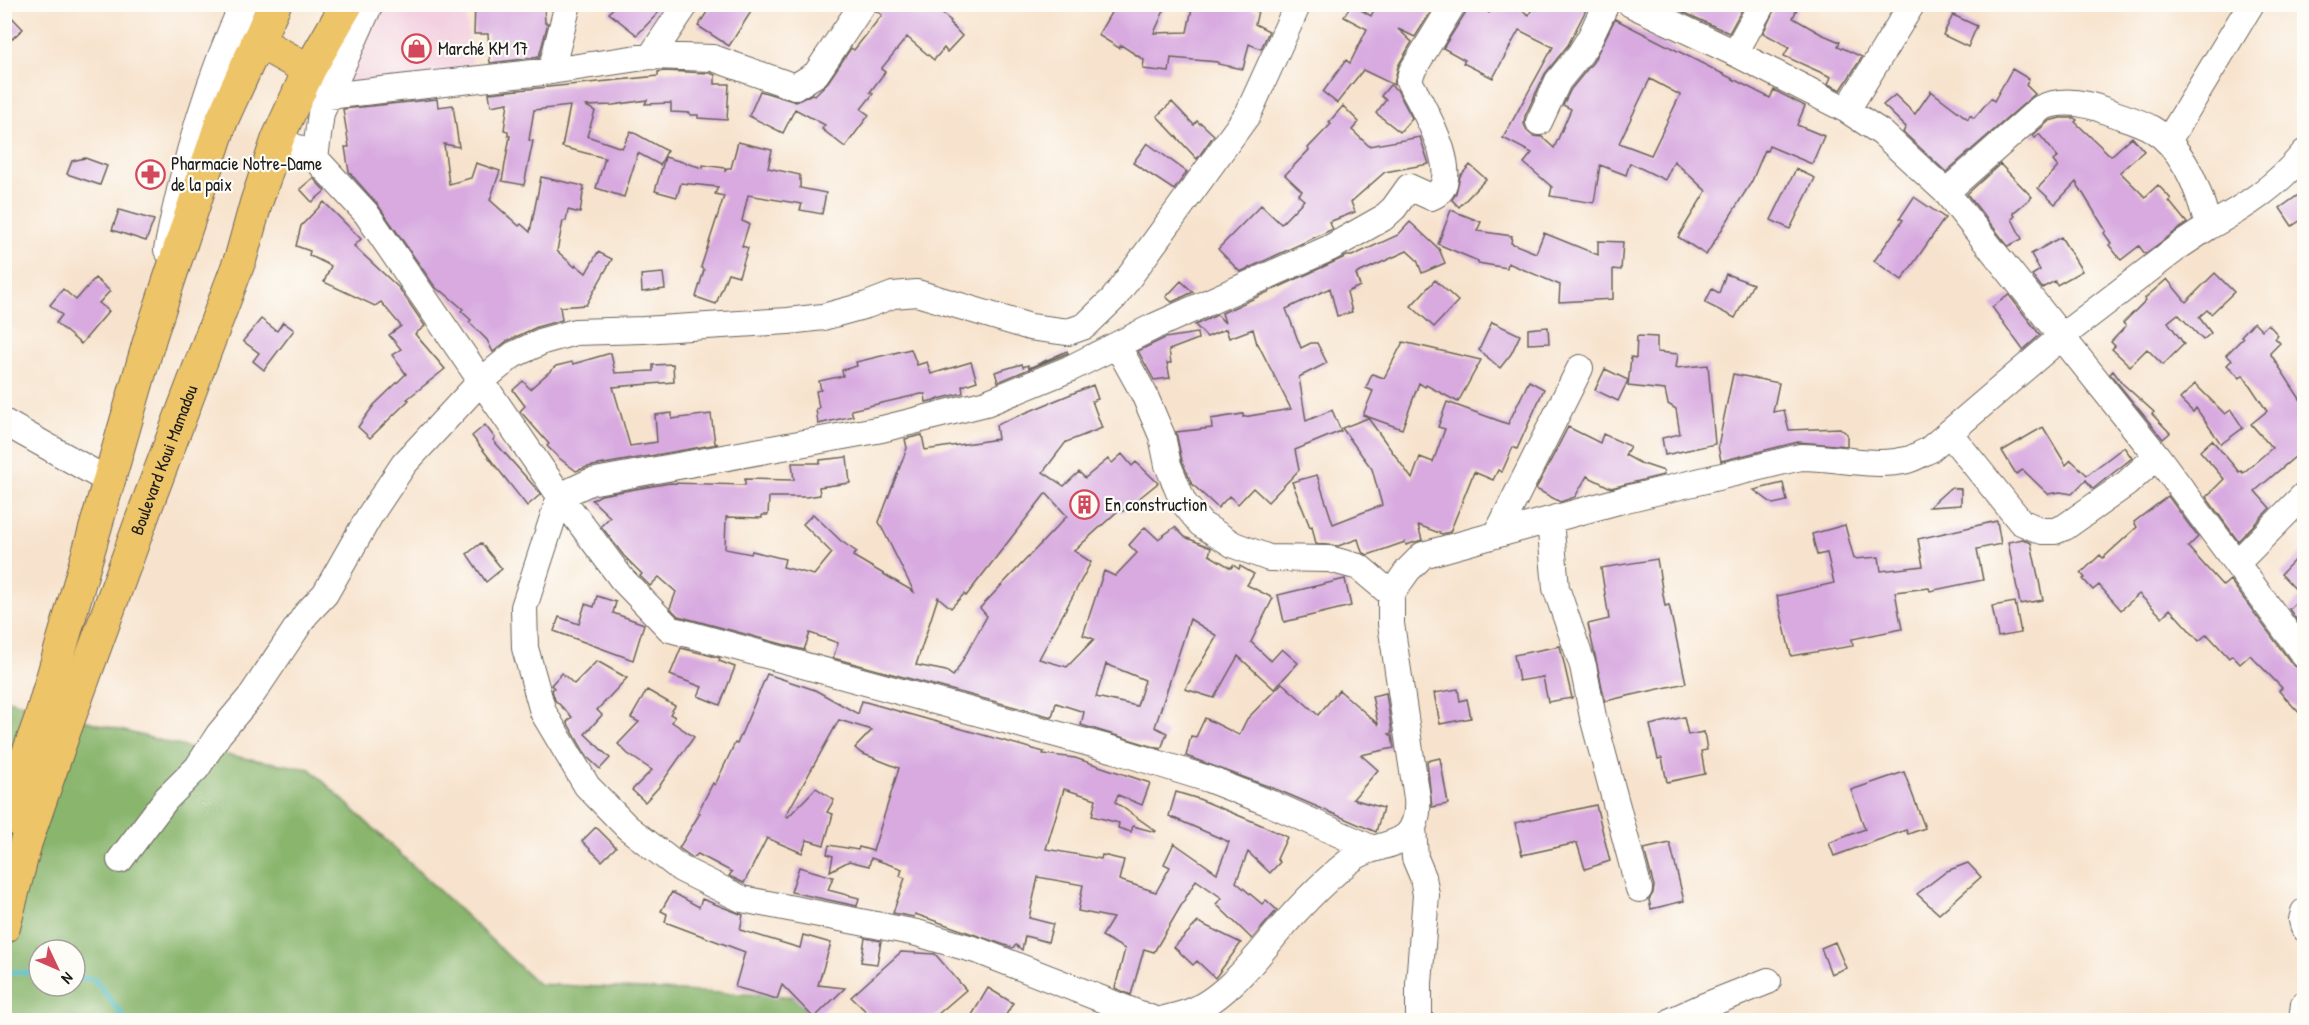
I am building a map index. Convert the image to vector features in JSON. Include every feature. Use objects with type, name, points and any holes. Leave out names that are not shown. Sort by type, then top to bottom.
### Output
[{"type":"main road","points":[[4,820],[40,720],[107,480],[150,338],[222,120],[275,4]]},
{"type":"main road","name":"Boulevard Koui Mamadou","points":[[4,927],[26,842],[62,738],[241,257],[278,138],[309,70],[346,4]]},
{"type":"main road","points":[[257,41],[309,70]]},
{"type":"street","points":[[150,338],[177,197],[230,33],[243,4]]},
{"type":"street","points":[[315,158],[321,113],[370,4]]},
{"type":"street","points":[[551,71],[568,4]]},
{"type":"street","points":[[651,56],[686,4]]},
{"type":"street","points":[[328,96],[551,71],[651,56],[713,58],[795,87],[816,74],[863,4]]},
{"type":"street","points":[[120,861],[166,799],[197,768],[219,734],[251,696],[306,614],[325,594],[370,515],[404,464],[481,381],[527,348],[575,332],[800,320],[824,317],[893,295],[917,293],[1030,327],[1068,332],[1085,326],[1114,298],[1248,114],[1298,4]]},
{"type":"street","points":[[1155,1020],[979,951],[917,933],[742,899],[681,869],[627,827],[587,786],[543,712],[525,648],[524,607],[560,496],[590,482],[860,434],[986,403],[1069,369],[1330,248],[1383,218],[1394,208],[1409,187],[1431,197],[1438,194],[1444,188],[1446,177],[1442,157],[1435,132],[1409,81],[1453,4]]},
{"type":"street","points":[[1539,122],[1558,81],[1590,38],[1606,4]]},
{"type":"street","points":[[1631,4],[1735,52],[1847,110],[1882,133],[1946,192],[2157,456],[2304,655]]},
{"type":"street","points":[[1735,52],[1762,4]]},
{"type":"street","points":[[1847,110],[1912,4]]},
{"type":"street","points":[[2168,141],[2250,4]]},
{"type":"street","points":[[1946,192],[2041,108],[2054,102],[2093,105],[2151,128],[2168,141],[2181,158],[2198,192],[2208,228]]},
{"type":"street","points":[[278,138],[315,158],[366,213],[560,496],[622,579],[670,629],[1115,750],[1208,779],[1272,804],[1371,848]]},
{"type":"street","points":[[1161,1020],[1193,1011],[1228,987],[1332,877],[1356,856],[1371,848],[1392,844],[1405,837],[1413,827],[1418,814],[1417,798],[1391,624],[1391,594],[1408,570],[1423,555],[1662,490],[1801,457],[1826,456],[1884,463],[1909,459],[1929,450],[2061,337],[2181,245],[2246,207],[2268,189],[2304,153]]},
{"type":"street","points":[[1117,345],[1144,394],[1162,436],[1168,465],[1183,501],[1201,524],[1234,545],[1269,558],[1329,559],[1359,567],[1391,594]]},
{"type":"street","points":[[1497,534],[1581,368]]},
{"type":"street","points":[[4,422],[107,480]]},
{"type":"street","points":[[1949,433],[2021,522],[2042,531],[2055,531],[2065,527],[2126,484],[2157,456]]},
{"type":"street","points":[[2236,563],[2304,495]]},
{"type":"street","points":[[1550,520],[1556,588],[1582,666],[1593,717],[1639,889]]},
{"type":"street","points":[[1413,827],[1415,858],[1423,877],[1426,895],[1419,982],[1419,1020]]},
{"type":"street","points":[[2304,912],[2301,920],[2304,928]]},
{"type":"street","points":[[1673,1020],[1768,981]]},
{"type":"street","points":[[2302,1020],[2304,1004]]},
{"type":"shaded area","name":"Marché KM 17","points":[[388,5],[465,5],[474,79],[342,88]]},
{"type":"green space","points":[[4,699],[196,750],[310,769],[538,984],[800,997],[808,1020],[5,1020]]},
{"type":"building","points":[[475,4],[544,4],[545,23],[548,23],[539,57],[490,63],[488,34],[474,34]]},
{"type":"building","points":[[616,4],[651,4],[659,12],[637,35],[609,13]]},
{"type":"building","points":[[712,4],[756,4],[729,46],[698,26]]},
{"type":"building","points":[[878,4],[930,4],[951,21],[950,23],[962,36],[947,52],[944,48],[934,60],[907,37],[881,69],[885,72],[870,92],[873,94],[861,109],[869,115],[845,147],[822,129],[825,125],[795,109],[783,133],[749,116],[760,91],[796,102],[812,94],[815,95],[828,82],[851,48],[854,50],[882,15],[876,11]]},
{"type":"building","points":[[1116,4],[1167,4],[1154,33],[1187,32],[1193,4],[1227,4],[1258,11],[1255,24],[1269,31],[1261,49],[1249,44],[1243,69],[1218,64],[1218,62],[1171,58],[1169,72],[1143,69],[1144,60],[1121,45],[1119,48],[1098,35]]},
{"type":"building","points":[[1351,4],[1371,16],[1377,4],[1435,5],[1415,37],[1398,29],[1412,42],[1398,66],[1394,85],[1363,70],[1337,103],[1323,92],[1346,60],[1350,63],[1367,29],[1344,17]]},
{"type":"building","points":[[1468,4],[1476,4],[1489,13],[1494,4],[1511,4],[1529,15],[1534,4],[1589,4],[1568,45],[1545,74],[1525,116],[1524,124],[1527,131],[1533,136],[1542,137],[1554,148],[1571,109],[1563,105],[1571,89],[1593,62],[1615,19],[1770,98],[1774,90],[1805,106],[1797,125],[1824,136],[1812,164],[1769,146],[1767,151],[1765,150],[1752,181],[1706,255],[1678,237],[1706,191],[1674,161],[1665,180],[1630,163],[1626,175],[1600,165],[1594,203],[1550,196],[1552,187],[1524,163],[1532,153],[1503,138],[1553,47],[1519,30],[1493,78],[1463,63],[1465,60],[1443,48],[1466,12]],"holes":[[[1650,79],[1680,95],[1651,155],[1619,143]]]},
{"type":"building","points":[[1686,4],[1745,4],[1729,33],[1683,12]]},
{"type":"building","points":[[1777,4],[1799,4],[1793,18],[1840,42],[1838,46],[1862,57],[1841,90],[1828,84],[1831,77],[1784,56],[1789,47],[1763,33]]},
{"type":"building","points":[[4,9],[23,29],[4,46]]},
{"type":"building","points":[[1953,15],[1977,26],[1968,47],[1943,35]]},
{"type":"building","points":[[2012,69],[2029,79],[2026,85],[2035,94],[1946,172],[1903,132],[1906,127],[1883,105],[1895,95],[1915,114],[1931,91],[1968,119],[1970,115],[1974,118],[1991,98],[1994,101]]},
{"type":"building","points":[[658,72],[710,73],[715,75],[715,84],[729,84],[727,120],[698,118],[698,115],[690,115],[690,113],[671,112],[671,103],[645,104],[647,100],[586,106],[595,111],[587,136],[622,148],[631,131],[667,151],[660,165],[638,153],[624,197],[596,188],[605,158],[562,147],[570,106],[534,110],[529,140],[533,141],[524,185],[502,181],[510,136],[508,136],[508,131],[504,130],[508,103],[491,106],[489,93],[658,76]]},
{"type":"building","points":[[1390,85],[1397,90],[1412,118],[1400,132],[1376,113],[1386,100],[1381,96]]},
{"type":"building","points":[[437,99],[438,107],[453,105],[459,147],[444,144],[449,184],[471,178],[476,163],[500,171],[490,200],[519,226],[521,224],[530,232],[541,177],[584,186],[580,213],[568,210],[566,221],[563,221],[557,251],[575,267],[576,265],[586,273],[598,252],[612,259],[586,305],[560,307],[562,320],[537,327],[507,341],[493,352],[487,340],[461,311],[463,309],[435,287],[378,205],[349,172],[345,147],[349,147],[343,109]]},
{"type":"building","points":[[1172,102],[1194,125],[1197,121],[1201,123],[1214,135],[1197,159],[1157,116]]},
{"type":"building","points":[[1343,106],[1359,122],[1352,130],[1369,146],[1420,137],[1429,164],[1385,172],[1351,202],[1355,212],[1329,222],[1333,229],[1240,272],[1218,249],[1261,205],[1281,224],[1304,200],[1298,195],[1302,191],[1285,175],[1331,124],[1329,122]]},
{"type":"building","points":[[2060,118],[2077,120],[2075,122],[2111,156],[2132,137],[2144,151],[2120,172],[2145,197],[2158,185],[2171,199],[2169,201],[2187,223],[2145,254],[2139,246],[2121,260],[2109,245],[2111,243],[2104,233],[2106,231],[2076,182],[2055,204],[2038,188],[2058,167],[2053,161],[2058,157],[2039,134],[2035,138],[2032,136],[2049,121]]},
{"type":"building","points":[[738,142],[772,150],[768,168],[800,175],[800,188],[826,193],[822,214],[800,210],[802,204],[748,195],[742,221],[749,224],[742,246],[748,248],[739,276],[728,273],[716,304],[696,297],[704,270],[701,267],[724,196],[715,194],[718,187],[681,183],[677,197],[655,191],[665,157],[703,168],[703,165],[725,168],[725,172],[727,168],[731,168]]},
{"type":"building","points":[[1147,143],[1187,172],[1174,190],[1133,163]]},
{"type":"building","points":[[85,158],[107,166],[100,185],[67,174],[72,161]]},
{"type":"building","points":[[2000,164],[2032,197],[2013,213],[2015,216],[2012,219],[2022,239],[2008,246],[1967,194]]},
{"type":"building","points":[[1470,165],[1486,179],[1459,207],[1452,200],[1460,176]]},
{"type":"building","points":[[1796,169],[1815,178],[1790,229],[1771,220]]},
{"type":"building","points":[[313,178],[325,191],[312,202],[300,189]]},
{"type":"building","points":[[2304,191],[2304,218],[2292,226],[2280,208]]},
{"type":"building","points":[[1914,197],[1945,218],[1902,280],[1874,261],[1903,220],[1900,218]]},
{"type":"building","points":[[324,202],[361,239],[354,246],[399,288],[425,326],[415,334],[445,369],[407,399],[409,400],[370,438],[358,427],[374,405],[406,374],[392,355],[401,349],[389,335],[401,326],[381,302],[375,306],[324,282],[331,266],[309,255],[310,251],[296,246],[301,226]]},
{"type":"building","points":[[119,210],[154,220],[146,241],[112,230]]},
{"type":"building","points":[[1451,210],[1481,222],[1477,231],[1512,236],[1511,243],[1536,253],[1544,233],[1598,255],[1598,241],[1623,242],[1621,270],[1613,269],[1613,299],[1559,302],[1560,285],[1508,263],[1507,268],[1478,263],[1478,261],[1438,244]]},
{"type":"building","points":[[1410,222],[1439,249],[1445,263],[1422,273],[1417,260],[1407,251],[1356,274],[1360,286],[1347,292],[1352,312],[1337,316],[1330,288],[1286,309],[1301,348],[1317,343],[1327,363],[1299,377],[1306,421],[1332,410],[1341,431],[1295,450],[1299,470],[1268,502],[1253,488],[1238,504],[1229,496],[1218,508],[1192,484],[1182,461],[1176,432],[1212,428],[1211,419],[1243,414],[1243,417],[1291,409],[1257,344],[1253,329],[1229,338],[1226,329],[1207,337],[1195,325],[1217,315],[1225,323],[1222,313],[1398,235]]},
{"type":"building","points":[[2061,237],[2082,271],[2057,285],[2055,281],[2042,288],[2032,275],[2040,270],[2031,254]]},
{"type":"building","points":[[663,273],[665,289],[642,292],[641,275]]},
{"type":"building","points":[[2215,273],[2234,292],[2211,314],[2207,310],[2199,317],[2211,333],[2203,340],[2178,314],[2168,322],[2184,344],[2163,365],[2147,349],[2130,366],[2112,349],[2115,346],[2111,342],[2126,326],[2123,323],[2146,300],[2145,298],[2167,279],[2186,302]]},
{"type":"building","points":[[1726,274],[1753,284],[1735,318],[1705,303],[1712,289],[1719,293]]},
{"type":"building","points":[[95,278],[110,291],[99,303],[109,311],[81,344],[56,323],[62,315],[50,305],[63,289],[76,300]]},
{"type":"building","points":[[1435,280],[1458,301],[1434,327],[1411,306]]},
{"type":"building","points":[[1181,281],[1193,292],[1172,302],[1166,297]]},
{"type":"building","points":[[2009,295],[2040,335],[2023,350],[1992,307]]},
{"type":"building","points":[[261,319],[277,331],[283,322],[294,330],[264,370],[253,361],[259,353],[243,341]]},
{"type":"building","points":[[1492,322],[1520,335],[1511,354],[1500,368],[1479,350]]},
{"type":"building","points":[[2254,322],[2262,330],[2268,324],[2278,335],[2275,338],[2280,343],[2270,353],[2304,405],[2304,465],[2296,456],[2255,491],[2270,508],[2238,541],[2206,497],[2224,479],[2200,451],[2212,440],[2239,472],[2243,473],[2272,448],[2251,424],[2267,411],[2243,375],[2240,378],[2227,365],[2232,360],[2226,355],[2243,338],[2241,336]]},
{"type":"building","points":[[1548,327],[1549,343],[1528,344],[1528,329]]},
{"type":"building","points":[[1197,333],[1198,339],[1169,350],[1171,363],[1167,363],[1170,378],[1154,380],[1138,351],[1165,338]]},
{"type":"building","points":[[1637,336],[1657,337],[1657,352],[1678,354],[1676,368],[1708,365],[1715,444],[1665,455],[1662,438],[1680,434],[1676,409],[1668,404],[1665,390],[1628,386],[1631,357],[1636,358]]},
{"type":"building","points":[[1403,342],[1481,360],[1458,402],[1419,383],[1402,429],[1363,415],[1373,391],[1366,388],[1372,374],[1384,378]]},
{"type":"building","points":[[911,349],[917,365],[927,362],[931,374],[971,362],[977,381],[962,386],[963,393],[926,402],[925,394],[921,394],[851,410],[853,416],[818,424],[816,409],[819,408],[816,391],[821,390],[819,381],[843,376],[842,370],[857,366],[856,362]]},
{"type":"building","points":[[1067,351],[1068,353],[998,382],[995,372],[1022,364],[1023,367],[1028,365],[1029,368]]},
{"type":"building","points":[[611,353],[615,373],[653,371],[653,365],[673,364],[674,382],[613,387],[630,446],[657,442],[655,415],[672,413],[672,419],[711,414],[715,443],[718,444],[587,467],[576,471],[559,458],[520,411],[525,406],[513,390],[523,381],[530,389],[556,366],[572,362],[573,364]]},
{"type":"building","points":[[1605,369],[1628,380],[1618,401],[1595,390]]},
{"type":"building","points":[[2113,371],[2123,384],[2154,412],[2152,414],[2170,433],[2163,439],[2110,374]]},
{"type":"building","points":[[1733,374],[1779,383],[1773,412],[1784,410],[1789,430],[1840,428],[1847,434],[1847,446],[1798,442],[1721,461],[1718,446]]},
{"type":"building","points":[[1529,381],[1544,389],[1517,449],[1513,447],[1502,472],[1498,470],[1493,480],[1474,472],[1450,532],[1442,534],[1418,525],[1422,540],[1406,545],[1405,542],[1368,555],[1362,552],[1358,539],[1338,546],[1316,544],[1312,526],[1310,527],[1292,482],[1317,475],[1333,524],[1382,505],[1372,469],[1342,428],[1368,418],[1412,479],[1420,457],[1433,462],[1445,429],[1438,427],[1447,402],[1508,424]]},
{"type":"building","points":[[2195,384],[2225,414],[2231,410],[2243,428],[2221,444],[2196,408],[2193,412],[2180,399]]},
{"type":"building","points":[[1093,385],[1098,399],[1092,401],[1102,428],[1066,442],[1043,472],[1064,486],[1079,472],[1085,478],[1108,459],[1112,463],[1122,454],[1132,466],[1136,462],[1158,483],[1122,512],[1120,509],[1074,551],[1091,562],[1039,659],[1067,667],[1094,639],[1083,635],[1104,571],[1115,576],[1137,553],[1129,545],[1145,527],[1158,539],[1175,527],[1185,537],[1211,548],[1209,555],[1231,568],[1233,565],[1239,569],[1240,566],[1254,574],[1247,585],[1273,598],[1251,642],[1271,661],[1282,649],[1298,663],[1274,689],[1238,656],[1214,698],[1185,689],[1217,636],[1190,619],[1155,727],[1167,733],[1161,749],[1081,725],[1084,712],[1056,703],[1052,717],[833,658],[838,643],[810,633],[804,650],[678,616],[670,608],[676,592],[659,577],[650,586],[640,576],[642,574],[624,556],[601,526],[610,517],[592,500],[601,495],[670,483],[745,485],[745,479],[794,480],[792,463],[820,463],[820,460],[847,457],[850,483],[819,487],[820,495],[769,497],[768,515],[762,515],[762,518],[726,517],[725,549],[751,554],[752,551],[785,559],[783,567],[814,575],[832,553],[803,524],[813,514],[841,541],[857,552],[853,556],[914,592],[879,522],[907,448],[905,439],[922,435],[925,450],[998,439],[996,425]],"holes":[[[1046,493],[1067,516],[980,608],[987,616],[953,676],[946,671],[916,665],[938,597],[951,608],[964,594],[966,596]],[[1106,664],[1145,680],[1137,706],[1096,697]]]},
{"type":"building","points":[[485,425],[495,438],[493,440],[541,494],[527,506],[472,436]]},
{"type":"building","points":[[1568,427],[1600,443],[1603,434],[1630,446],[1625,455],[1664,471],[1663,475],[1611,488],[1587,476],[1575,497],[1560,502],[1536,489]]},
{"type":"building","points":[[2043,427],[2066,465],[2071,460],[2087,475],[2124,447],[2132,458],[2093,489],[2086,480],[2072,494],[2060,492],[2048,494],[2023,470],[2016,474],[2002,451]]},
{"type":"building","points":[[1783,483],[1787,501],[1773,504],[1754,490]]},
{"type":"building","points":[[1950,488],[1961,489],[1961,505],[1929,507]]},
{"type":"building","points":[[2168,496],[2198,537],[2188,547],[2223,586],[2230,580],[2292,664],[2304,670],[2304,718],[2279,691],[2282,688],[2250,655],[2240,664],[2232,655],[2229,658],[2207,634],[2199,641],[2170,609],[2162,617],[2139,594],[2121,610],[2099,585],[2093,590],[2083,579],[2085,578],[2081,573],[2100,555],[2103,558],[2137,527],[2134,522]]},
{"type":"building","points":[[1997,521],[2001,544],[1977,549],[1983,580],[1930,591],[1929,588],[1895,592],[1902,629],[1852,639],[1853,646],[1791,656],[1777,596],[1834,583],[1827,553],[1817,555],[1812,534],[1845,525],[1854,559],[1879,557],[1881,571],[1923,566],[1918,539]]},
{"type":"building","points":[[2023,539],[2031,543],[2043,600],[2020,604],[2008,542]]},
{"type":"building","points":[[481,543],[502,569],[486,582],[467,554]]},
{"type":"building","points":[[2304,550],[2304,620],[2300,625],[2289,609],[2302,596],[2281,574]]},
{"type":"building","points":[[1657,559],[1665,606],[1669,605],[1686,683],[1605,701],[1588,624],[1609,619],[1601,568]]},
{"type":"building","points":[[1345,579],[1351,606],[1284,622],[1278,595]]},
{"type":"building","points":[[597,596],[616,602],[613,613],[644,624],[633,660],[554,631],[559,617],[579,624],[585,604],[594,607]]},
{"type":"building","points":[[2015,602],[2021,633],[1998,637],[1992,606]]},
{"type":"building","points":[[1560,646],[1572,698],[1548,702],[1543,677],[1519,681],[1514,655]]},
{"type":"building","points":[[681,648],[720,658],[719,661],[735,667],[720,705],[698,696],[702,687],[670,675]]},
{"type":"building","points":[[597,661],[627,678],[597,710],[602,715],[585,734],[610,758],[600,769],[587,757],[567,722],[572,717],[555,700],[552,690],[554,688],[551,685],[562,673],[574,684]]},
{"type":"building","points":[[767,674],[815,690],[858,714],[862,701],[1044,752],[1043,754],[1075,758],[1150,783],[1142,805],[1118,795],[1115,802],[1155,832],[1133,826],[1131,832],[1118,828],[1119,823],[1092,816],[1096,799],[1064,789],[1046,849],[1101,859],[1102,855],[1124,860],[1119,880],[1156,892],[1170,867],[1164,864],[1174,843],[1217,873],[1229,842],[1169,816],[1176,792],[1259,824],[1287,837],[1277,859],[1280,862],[1270,873],[1248,852],[1236,882],[1262,904],[1266,900],[1277,910],[1252,939],[1216,904],[1222,898],[1196,880],[1154,952],[1144,949],[1131,995],[1115,988],[1125,949],[1102,936],[1113,918],[1078,911],[1083,885],[1038,877],[1029,918],[1053,924],[1048,942],[1025,936],[1022,950],[1016,945],[1013,948],[915,914],[914,917],[893,913],[905,878],[900,876],[902,869],[871,858],[869,866],[849,861],[830,871],[833,856],[827,854],[829,845],[858,850],[859,847],[873,851],[899,768],[861,753],[855,748],[872,730],[839,720],[786,815],[788,817],[816,788],[834,800],[827,812],[833,814],[824,845],[807,840],[802,853],[767,838],[744,883],[729,876],[732,872],[698,854],[693,858],[679,848],[700,813],[698,812],[713,783],[715,785],[735,743],[737,744]]},
{"type":"building","points":[[1282,683],[1318,715],[1339,690],[1378,724],[1372,696],[1386,693],[1392,733],[1389,734],[1392,736],[1394,748],[1361,755],[1378,770],[1353,799],[1383,808],[1376,832],[1278,790],[1186,756],[1191,736],[1196,737],[1205,718],[1239,735],[1247,719]]},
{"type":"building","points":[[1458,689],[1460,701],[1467,699],[1471,718],[1440,724],[1434,693]]},
{"type":"building","points":[[647,690],[675,706],[670,714],[675,717],[672,722],[694,737],[658,788],[645,802],[632,790],[652,770],[628,754],[618,744],[639,722],[631,718]]},
{"type":"building","points":[[1684,717],[1688,735],[1704,732],[1707,750],[1701,751],[1705,774],[1667,782],[1662,758],[1658,759],[1650,725]]},
{"type":"building","points":[[1440,758],[1448,804],[1432,807],[1427,761]]},
{"type":"building","points":[[1904,772],[1925,828],[1908,834],[1906,830],[1834,856],[1829,843],[1865,829],[1851,790]]},
{"type":"building","points":[[1596,805],[1610,861],[1585,869],[1577,843],[1522,855],[1515,823]]},
{"type":"building","points":[[596,827],[616,847],[602,861],[582,841]]},
{"type":"building","points":[[1670,843],[1684,901],[1651,909],[1649,900],[1654,886],[1644,849]]},
{"type":"building","points":[[1968,863],[1981,877],[1939,914],[1917,894],[1947,871]]},
{"type":"building","points":[[799,867],[833,877],[828,890],[859,898],[857,906],[791,892]]},
{"type":"building","points":[[672,892],[699,907],[702,899],[743,915],[740,930],[800,948],[803,935],[831,943],[818,985],[845,988],[814,1018],[782,985],[777,999],[735,987],[745,952],[665,922],[667,914],[661,911]]},
{"type":"building","points":[[1198,922],[1241,943],[1215,978],[1197,961],[1193,965],[1174,947]]},
{"type":"building","points":[[865,938],[881,941],[877,964],[861,962]]},
{"type":"building","points":[[1835,942],[1846,968],[1831,974],[1821,948]]},
{"type":"building","points":[[901,952],[935,954],[966,990],[931,1020],[875,1020],[851,997]]},
{"type":"building","points":[[988,988],[1013,1003],[1003,1020],[969,1020]]},
{"type":"waterway","points":[[4,971],[27,973]]},
{"type":"waterway","points":[[87,979],[94,979],[126,1020]]},
{"type":"place","name":"Marché KM 17","points":[[417,49]]},
{"type":"place","name":"Pharmacie Notre-Dame de la paix","points":[[150,174]]},
{"type":"place","name":"En construction","points":[[1084,505]]}]
